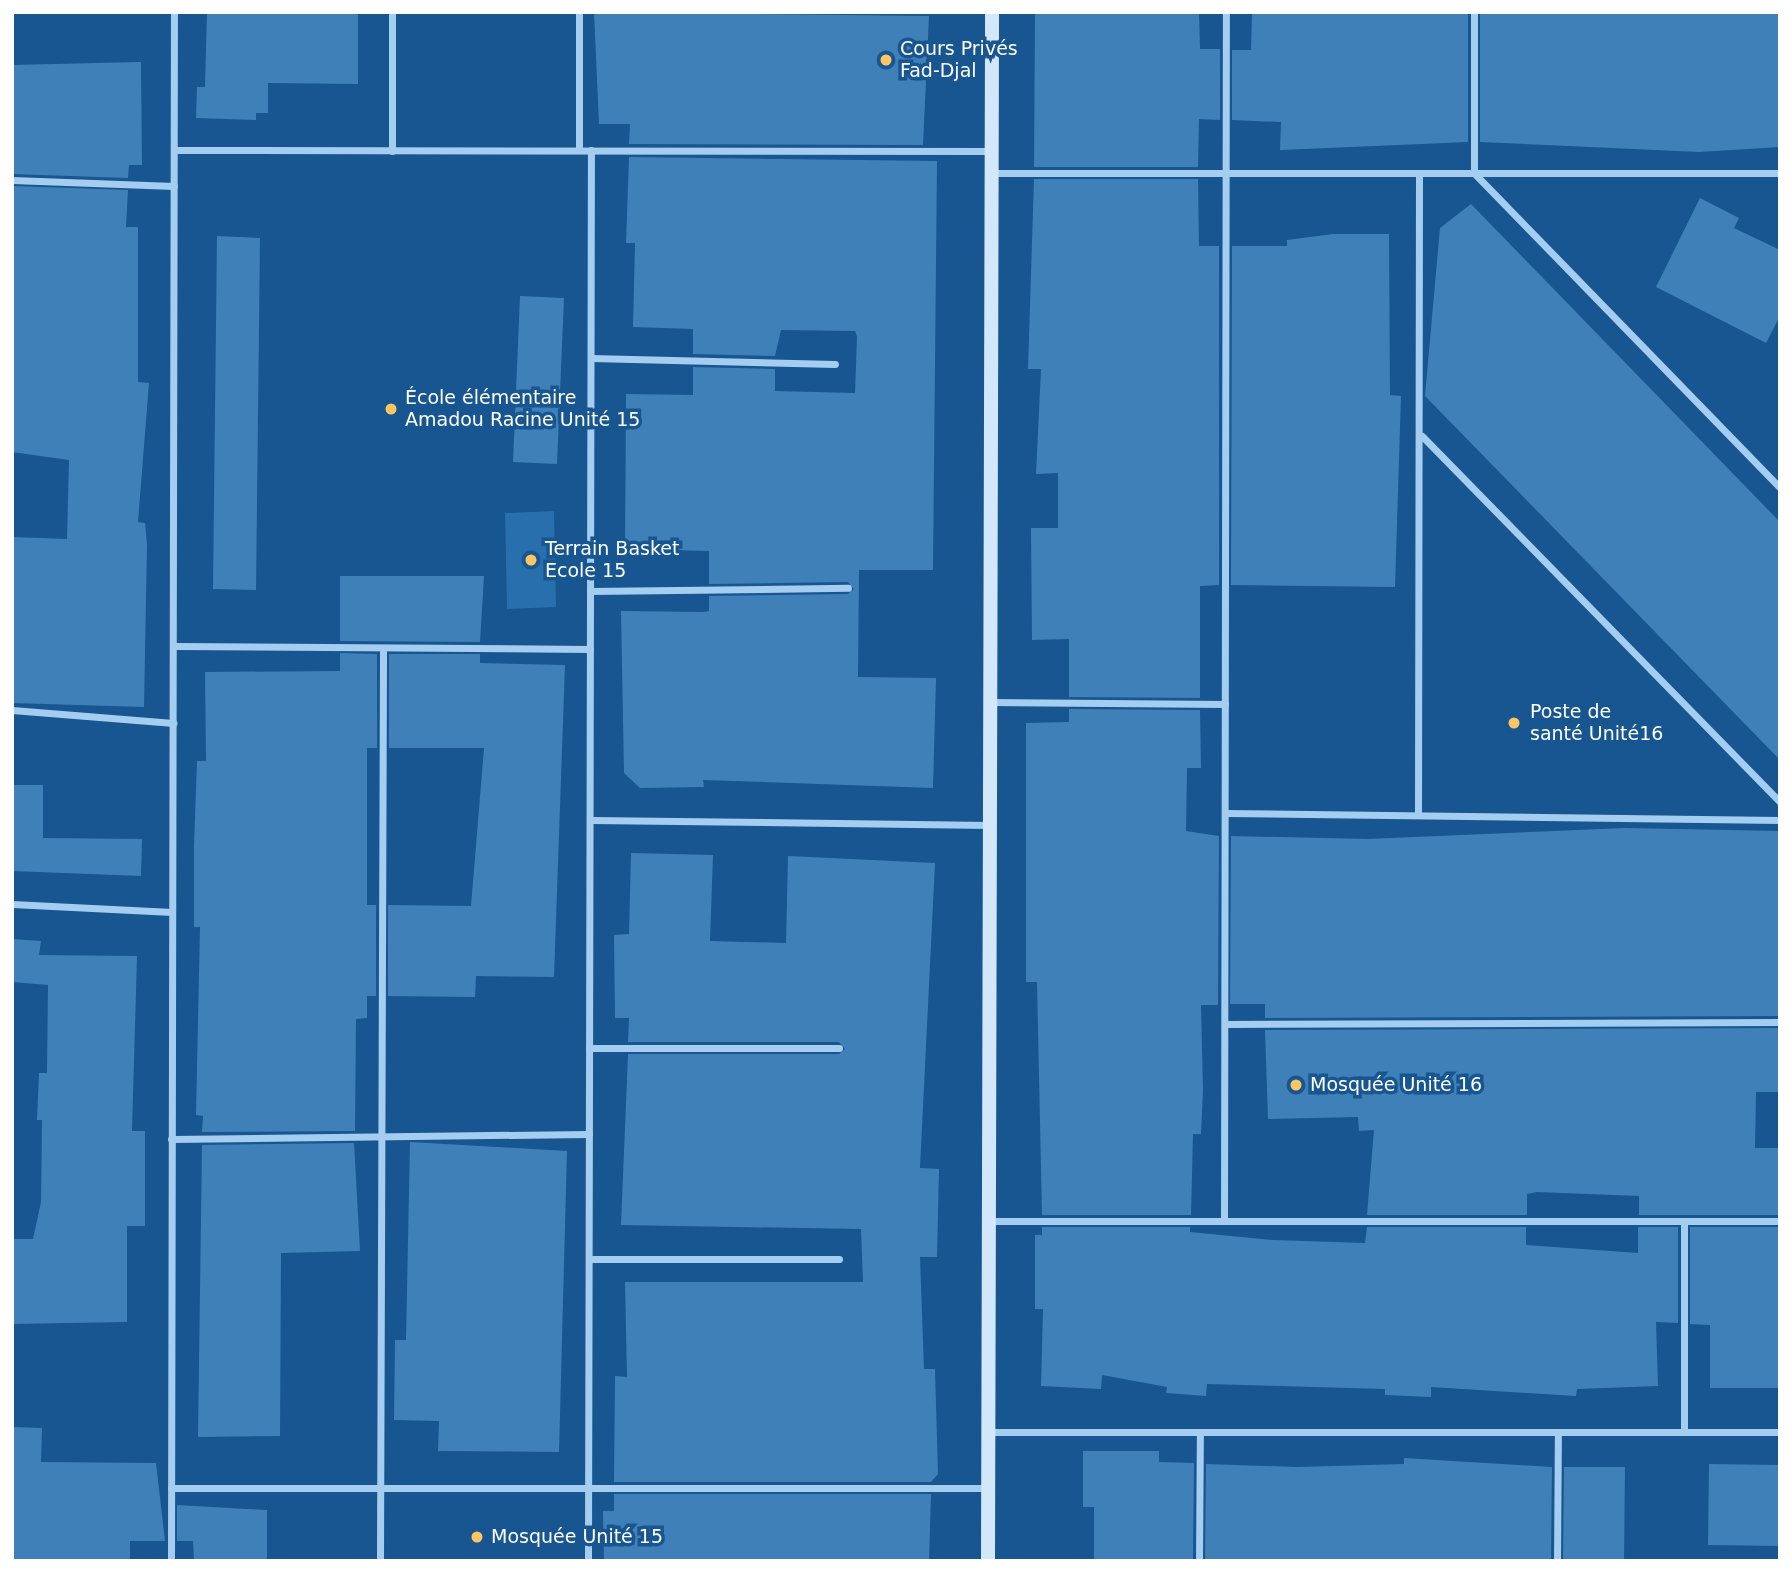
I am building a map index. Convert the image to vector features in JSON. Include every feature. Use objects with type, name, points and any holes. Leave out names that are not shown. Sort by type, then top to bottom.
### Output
[{"type":"street","points":[[171,1561],[174,12]]},
{"type":"street","points":[[392,12],[392,151]]},
{"type":"street","points":[[579,12],[579,150]]},
{"type":"street","points":[[988,1561],[992,12]]},
{"type":"street","points":[[1224,1221],[1226,12]]},
{"type":"street","points":[[1474,12],[1474,173],[1780,488]]},
{"type":"street","points":[[174,150],[991,150]]},
{"type":"street","points":[[587,1561],[591,150]]},
{"type":"street","points":[[991,173],[1780,173]]},
{"type":"street","points":[[1418,814],[1422,436],[1419,173]]},
{"type":"street","points":[[12,180],[174,186]]},
{"type":"street","points":[[591,358],[835,364]]},
{"type":"street","points":[[1422,436],[1780,802]]},
{"type":"street","points":[[590,591],[848,588]]},
{"type":"street","points":[[173,646],[590,649]]},
{"type":"street","points":[[380,1561],[383,649]]},
{"type":"street","points":[[990,702],[1225,704]]},
{"type":"street","points":[[12,710],[173,723]]},
{"type":"street","points":[[1225,813],[1780,820]]},
{"type":"street","points":[[590,820],[990,825]]},
{"type":"street","points":[[12,904],[172,912]]},
{"type":"street","points":[[1225,1024],[1780,1022]]},
{"type":"street","points":[[589,1048],[839,1048]]},
{"type":"street","points":[[171,1139],[589,1134]]},
{"type":"street","points":[[989,1221],[1780,1221]]},
{"type":"street","points":[[1684,1221],[1684,1432]]},
{"type":"street","points":[[589,1259],[839,1259]]},
{"type":"street","points":[[989,1432],[1780,1432]]},
{"type":"street","points":[[1557,1561],[1558,1432]]},
{"type":"street","points":[[1199,1561],[1200,1433]]},
{"type":"street","points":[[171,1488],[988,1488]]},
{"type":"shaded area","name":"Terrain Basket Ecole 15","points":[[554,511],[556,607],[507,609],[505,513]]},
{"type":"building","points":[[207,12],[358,12],[358,84],[268,83],[268,113],[256,113],[256,120],[196,118],[197,87],[205,87]]},
{"type":"building","points":[[594,12],[929,16],[923,145],[629,144],[630,124],[599,124]]},
{"type":"building","points":[[1035,12],[1199,12],[1200,49],[1220,49],[1220,120],[1199,119],[1198,167],[1034,167]]},
{"type":"building","points":[[1252,12],[1468,12],[1468,142],[1280,150],[1281,122],[1232,120],[1232,50],[1251,50]]},
{"type":"building","points":[[1480,12],[1780,12],[1780,147],[1699,152],[1480,142]]},
{"type":"building","points":[[141,62],[142,165],[129,165],[128,178],[12,174],[12,65]]},
{"type":"building","points":[[629,157],[937,161],[933,570],[859,570],[858,677],[936,678],[933,788],[703,780],[704,787],[640,788],[624,773],[621,611],[703,612],[709,611],[709,596],[848,594],[854,589],[848,582],[709,584],[709,551],[625,549],[626,394],[693,395],[693,367],[775,369],[775,391],[855,393],[857,337],[855,331],[781,330],[775,356],[693,354],[693,329],[633,327],[635,243],[626,243]]},
{"type":"building","points":[[1034,179],[1198,179],[1199,246],[1219,246],[1219,585],[1200,586],[1200,698],[1069,697],[1069,639],[1032,640],[1031,528],[1058,528],[1058,473],[1036,474],[1041,369],[1028,369]]},
{"type":"building","points":[[12,186],[128,190],[126,227],[138,227],[138,382],[149,383],[138,522],[145,523],[147,544],[144,707],[12,703],[12,537],[67,539],[69,460],[12,452]]},
{"type":"building","points":[[1700,198],[1739,218],[1734,228],[1780,250],[1780,316],[1766,343],[1656,287]]},
{"type":"building","points":[[1471,204],[1780,522],[1780,760],[1425,396],[1440,228]]},
{"type":"building","points":[[1333,234],[1389,234],[1390,395],[1401,396],[1395,587],[1231,585],[1232,246],[1287,246],[1287,240]]},
{"type":"building","points":[[217,236],[260,238],[256,590],[213,589]]},
{"type":"building","points":[[520,296],[564,298],[557,464],[513,462]]},
{"type":"building","points":[[340,576],[484,576],[480,642],[340,641]]},
{"type":"building","points":[[340,653],[377,654],[377,748],[367,748],[367,905],[376,905],[376,996],[367,996],[367,1018],[356,1019],[355,1131],[202,1132],[203,1116],[196,1115],[200,927],[194,927],[194,846],[197,761],[206,761],[205,672],[340,671]]},
{"type":"building","points":[[389,654],[480,654],[480,663],[565,665],[554,977],[476,976],[475,997],[388,996],[388,905],[471,906],[484,748],[389,748]]},
{"type":"building","points":[[1069,709],[1200,710],[1201,768],[1187,768],[1186,831],[1219,836],[1218,1005],[1201,1005],[1201,1134],[1193,1134],[1191,1215],[1042,1215],[1037,982],[1026,982],[1026,723],[1069,722]]},
{"type":"building","points":[[12,785],[43,785],[43,838],[142,839],[141,876],[12,871]]},
{"type":"building","points":[[1625,828],[1780,831],[1780,1016],[1265,1018],[1265,1004],[1230,1004],[1231,836],[1367,839]]},
{"type":"building","points":[[631,853],[713,855],[710,941],[786,943],[788,856],[935,863],[920,1168],[939,1169],[937,1257],[920,1257],[924,1369],[935,1369],[938,1474],[931,1482],[614,1482],[615,1376],[627,1377],[625,1282],[863,1282],[861,1229],[621,1225],[628,1054],[839,1054],[845,1049],[839,1042],[628,1042],[629,1018],[615,1018],[614,935],[629,934]]},
{"type":"building","points":[[12,939],[41,941],[39,955],[137,956],[132,1131],[145,1131],[145,1226],[127,1226],[127,1322],[12,1324],[12,1239],[33,1239],[41,1202],[42,1120],[37,1120],[39,1073],[47,1073],[48,985],[12,982]]},
{"type":"building","points":[[1780,1028],[1780,1092],[1756,1092],[1755,1148],[1780,1148],[1780,1215],[1639,1215],[1639,1196],[1537,1192],[1527,1194],[1527,1215],[1367,1215],[1374,1130],[1359,1131],[1358,1117],[1268,1119],[1265,1030]]},
{"type":"building","points":[[410,1142],[567,1151],[559,1452],[438,1451],[439,1421],[394,1420],[395,1340],[406,1340]]},
{"type":"building","points":[[354,1143],[360,1251],[281,1253],[280,1436],[198,1437],[202,1145]]},
{"type":"building","points":[[1042,1227],[1190,1227],[1190,1232],[1273,1240],[1365,1243],[1367,1227],[1526,1227],[1526,1245],[1638,1253],[1638,1227],[1678,1227],[1678,1323],[1656,1322],[1658,1386],[1577,1389],[1576,1396],[1431,1387],[1431,1397],[1385,1395],[1385,1389],[1207,1384],[1206,1396],[1166,1393],[1167,1387],[1102,1375],[1101,1389],[1041,1386],[1043,1309],[1035,1309],[1035,1235],[1042,1235]]},
{"type":"building","points":[[1690,1227],[1780,1227],[1780,1388],[1710,1388],[1710,1325],[1690,1324]]},
{"type":"building","points":[[12,1427],[42,1428],[41,1462],[156,1463],[165,1541],[130,1541],[130,1561],[12,1561]]},
{"type":"building","points":[[1083,1451],[1159,1451],[1159,1462],[1194,1463],[1193,1561],[1094,1561],[1094,1507],[1083,1507]]},
{"type":"building","points":[[1404,1458],[1552,1467],[1551,1561],[1205,1561],[1206,1464],[1297,1467],[1404,1464]]},
{"type":"building","points":[[1709,1464],[1780,1465],[1780,1546],[1708,1545]]},
{"type":"building","points":[[1564,1467],[1625,1467],[1624,1561],[1563,1561]]},
{"type":"building","points":[[614,1494],[931,1494],[929,1561],[604,1561],[603,1511],[614,1511]]},
{"type":"building","points":[[177,1505],[267,1510],[267,1561],[194,1561],[193,1541],[177,1541]]},
{"type":"place","name":"Cours Privés Fad-Djal","points":[[886,60]]},
{"type":"place","name":"École élémentaire Amadou Racine Unité 15","points":[[391,409]]},
{"type":"place","name":"Terrain Basket Ecole 15","points":[[531,560]]},
{"type":"place","name":"Poste de santé Unité16","points":[[1514,723]]},
{"type":"place","name":"Mosquée Unité 16","points":[[1296,1085]]},
{"type":"place","name":"Mosquée Unité 15","points":[[477,1537]]}]
